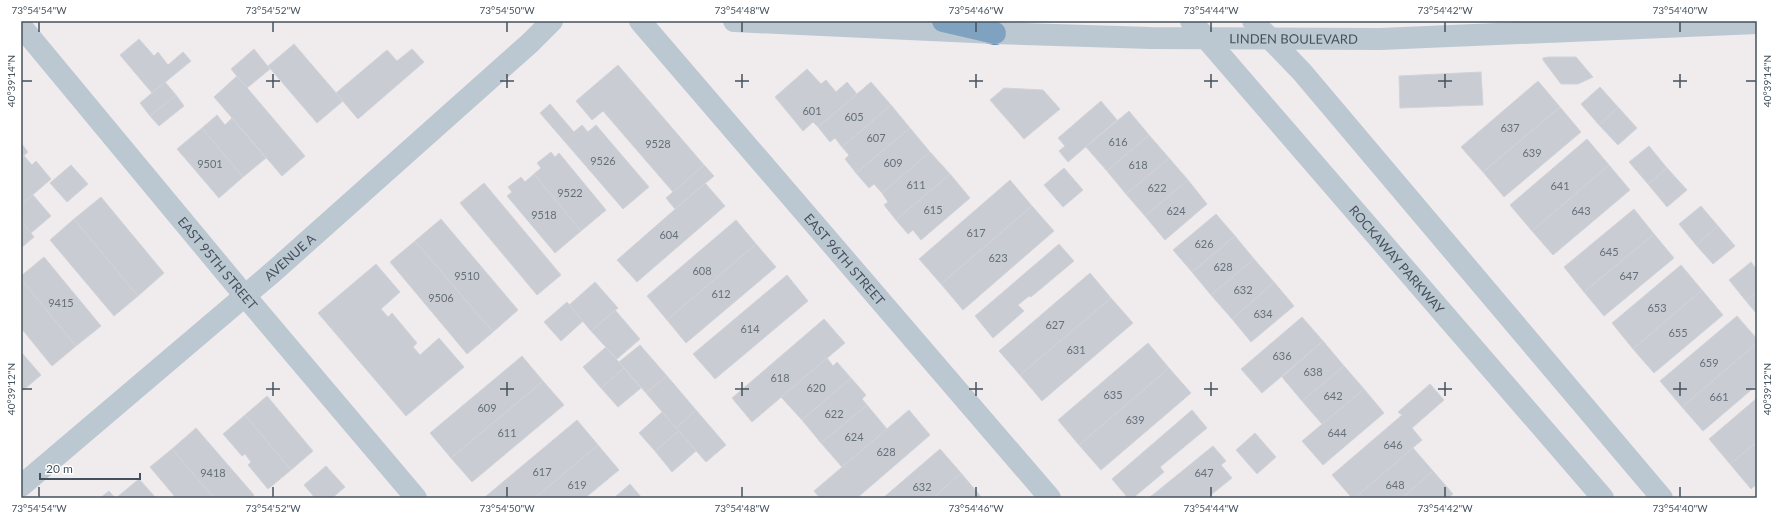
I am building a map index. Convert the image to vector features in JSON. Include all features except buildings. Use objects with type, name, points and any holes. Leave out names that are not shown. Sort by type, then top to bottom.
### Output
[{"type":"highway","points":[[943,21],[995,33]]},
{"type":"street","name":"AVENUE A","points":[[21,486],[245,296],[524,48],[552,21]]},
{"type":"street","name":"EAST 96TH STREET","points":[[640,21],[1050,498]]},
{"type":"street","name":"LINDEN BOULEVARD","points":[[734,21],[995,33],[1151,38],[1197,29],[1269,38],[1380,39],[1757,23]]},
{"type":"street","points":[[1253,21],[1302,72],[1662,498]]},
{"type":"street","name":"EAST 95TH STREET","points":[[21,26],[245,296],[416,498]]},
{"type":"street","name":"ROCKAWAY PARKWAY","points":[[1197,29],[1603,498]]}]
